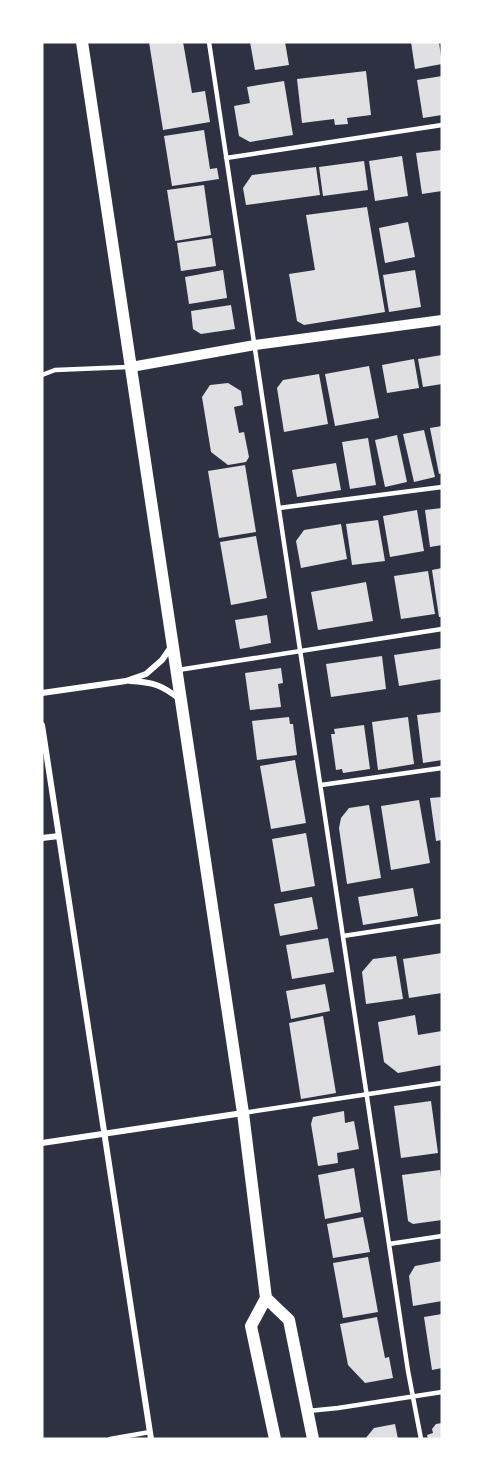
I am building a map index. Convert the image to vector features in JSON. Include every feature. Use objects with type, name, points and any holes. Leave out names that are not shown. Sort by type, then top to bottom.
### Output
[{"type":"main road","points":[[82,42],[243,1113],[266,1298],[251,1326],[275,1439]]},
{"type":"main road","points":[[266,1298],[289,1320],[313,1439]]},
{"type":"street","points":[[131,367],[255,345],[442,320]]},
{"type":"street","points":[[126,681],[146,674],[162,660],[172,644]]},
{"type":"street","points":[[42,693],[126,681],[147,682],[166,688],[181,700]]},
{"type":"street","points":[[42,725],[150,1436]]},
{"type":"street","points":[[42,838],[59,836]]},
{"type":"street","points":[[42,1143],[243,1113]]},
{"type":"lane","points":[[209,42],[389,1244],[421,1439]]},
{"type":"lane","points":[[226,158],[442,125]]},
{"type":"lane","points":[[42,375],[56,370],[131,367]]},
{"type":"lane","points":[[279,508],[442,487]]},
{"type":"lane","points":[[176,671],[442,629]]},
{"type":"lane","points":[[321,786],[442,768]]},
{"type":"lane","points":[[343,936],[442,921]]},
{"type":"lane","points":[[243,1113],[442,1083]]},
{"type":"lane","points":[[389,1244],[442,1236]]},
{"type":"lane","points":[[308,1411],[442,1392]]},
{"type":"lane","points":[[110,1439],[150,1436]]},
{"type":"building","points":[[149,42],[183,42],[192,93],[205,91],[210,122],[163,130]]},
{"type":"building","points":[[250,42],[285,42],[289,65],[255,70]]},
{"type":"building","points":[[411,42],[439,42],[442,64],[415,69]]},
{"type":"building","points":[[366,71],[371,115],[347,118],[348,124],[335,125],[334,119],[302,123],[297,79]]},
{"type":"building","points":[[442,76],[442,115],[423,118],[417,80]]},
{"type":"building","points":[[284,81],[293,135],[250,142],[239,136],[234,106],[250,103],[247,87]]},
{"type":"building","points":[[204,130],[210,169],[217,168],[219,179],[172,186],[164,136]]},
{"type":"building","points":[[442,150],[442,191],[422,194],[416,153]]},
{"type":"building","points":[[402,156],[408,196],[375,201],[369,161]]},
{"type":"building","points":[[364,161],[368,190],[323,196],[319,167]]},
{"type":"building","points":[[316,167],[320,195],[246,205],[243,188],[252,175]]},
{"type":"building","points":[[204,185],[211,235],[175,241],[167,190]]},
{"type":"building","points":[[367,207],[385,312],[304,325],[297,321],[289,274],[315,270],[306,215]]},
{"type":"building","points":[[408,222],[415,257],[385,263],[379,228]]},
{"type":"building","points":[[212,238],[216,266],[181,271],[177,243]]},
{"type":"building","points":[[223,270],[227,298],[189,304],[185,277]]},
{"type":"building","points":[[415,270],[421,307],[389,312],[383,275]]},
{"type":"building","points":[[231,305],[235,329],[201,334],[193,329],[191,311]]},
{"type":"building","points":[[442,355],[442,384],[423,387],[418,359]]},
{"type":"building","points":[[414,359],[419,388],[387,393],[382,365]]},
{"type":"building","points":[[369,366],[379,418],[335,426],[325,374]]},
{"type":"building","points":[[319,374],[328,424],[284,432],[277,388],[283,380]]},
{"type":"building","points":[[228,383],[241,391],[243,405],[234,407],[239,433],[244,432],[249,457],[246,462],[228,465],[211,452],[202,397],[210,385]]},
{"type":"building","points":[[442,426],[442,473],[439,474],[430,428]]},
{"type":"building","points":[[424,430],[435,477],[414,482],[403,434]]},
{"type":"building","points":[[397,435],[407,482],[385,487],[375,440]]},
{"type":"building","points":[[368,438],[376,485],[350,489],[342,442]]},
{"type":"building","points":[[336,463],[341,490],[297,497],[292,470]]},
{"type":"building","points":[[245,465],[256,532],[219,538],[208,471]]},
{"type":"building","points":[[442,508],[442,545],[430,547],[425,510]]},
{"type":"building","points":[[417,510],[424,551],[390,557],[383,516]]},
{"type":"building","points":[[378,520],[385,561],[352,565],[346,524]]},
{"type":"building","points":[[341,524],[347,559],[301,568],[296,541],[304,530]]},
{"type":"building","points":[[256,536],[267,598],[231,605],[220,542]]},
{"type":"building","points":[[442,568],[442,617],[439,617],[432,570]]},
{"type":"building","points":[[428,571],[435,614],[401,619],[394,576]]},
{"type":"building","points":[[366,582],[373,621],[318,630],[311,592]]},
{"type":"building","points":[[267,615],[271,643],[240,649],[235,620]]},
{"type":"building","points":[[442,648],[442,679],[399,686],[394,655]]},
{"type":"building","points":[[382,656],[386,689],[331,697],[326,664]]},
{"type":"building","points":[[281,668],[283,683],[278,684],[281,707],[250,710],[245,673]]},
{"type":"building","points":[[442,712],[442,760],[423,763],[417,715]]},
{"type":"building","points":[[289,717],[290,724],[293,724],[297,755],[257,760],[252,721]]},
{"type":"building","points":[[408,717],[414,764],[378,770],[372,722]]},
{"type":"building","points":[[364,725],[370,769],[343,773],[342,769],[336,770],[331,734],[335,734],[334,729]]},
{"type":"building","points":[[295,760],[306,823],[271,829],[260,766]]},
{"type":"building","points":[[442,797],[442,840],[436,841],[430,798]]},
{"type":"building","points":[[419,800],[430,863],[391,870],[381,806]]},
{"type":"building","points":[[369,805],[381,878],[347,884],[339,828],[341,818],[349,808]]},
{"type":"building","points":[[306,833],[315,886],[281,892],[272,839]]},
{"type":"building","points":[[413,888],[418,916],[363,925],[358,897]]},
{"type":"building","points":[[312,897],[318,929],[280,936],[274,904]]},
{"type":"building","points":[[328,938],[334,972],[292,979],[286,945]]},
{"type":"building","points":[[442,953],[442,993],[409,998],[403,959]]},
{"type":"building","points":[[396,956],[403,999],[366,1004],[362,972],[373,959]]},
{"type":"building","points":[[325,984],[330,1011],[291,1019],[286,991]]},
{"type":"building","points":[[415,1015],[418,1035],[442,1031],[442,1065],[398,1073],[384,1062],[378,1022]]},
{"type":"building","points":[[323,1016],[336,1093],[301,1099],[289,1023]]},
{"type":"building","points":[[431,1101],[438,1153],[401,1158],[394,1106]]},
{"type":"building","points":[[344,1111],[345,1123],[354,1121],[359,1149],[337,1153],[338,1163],[318,1166],[311,1124],[313,1117]]},
{"type":"building","points":[[354,1168],[361,1212],[325,1219],[318,1175]]},
{"type":"building","points":[[440,1170],[442,1220],[413,1224],[408,1221],[402,1175]]},
{"type":"building","points":[[363,1217],[370,1252],[333,1258],[327,1224]]},
{"type":"building","points":[[368,1257],[378,1312],[343,1318],[333,1263]]},
{"type":"building","points":[[442,1261],[442,1301],[413,1306],[409,1276],[415,1266]]},
{"type":"building","points":[[442,1314],[442,1368],[432,1370],[424,1317]]},
{"type":"building","points":[[377,1317],[385,1358],[389,1357],[393,1378],[365,1383],[348,1365],[340,1324]]},
{"type":"building","points":[[442,1423],[442,1439],[428,1439],[427,1435],[433,1433],[432,1429],[436,1424]]},
{"type":"building","points":[[395,1424],[398,1439],[365,1439],[374,1428]]}]
